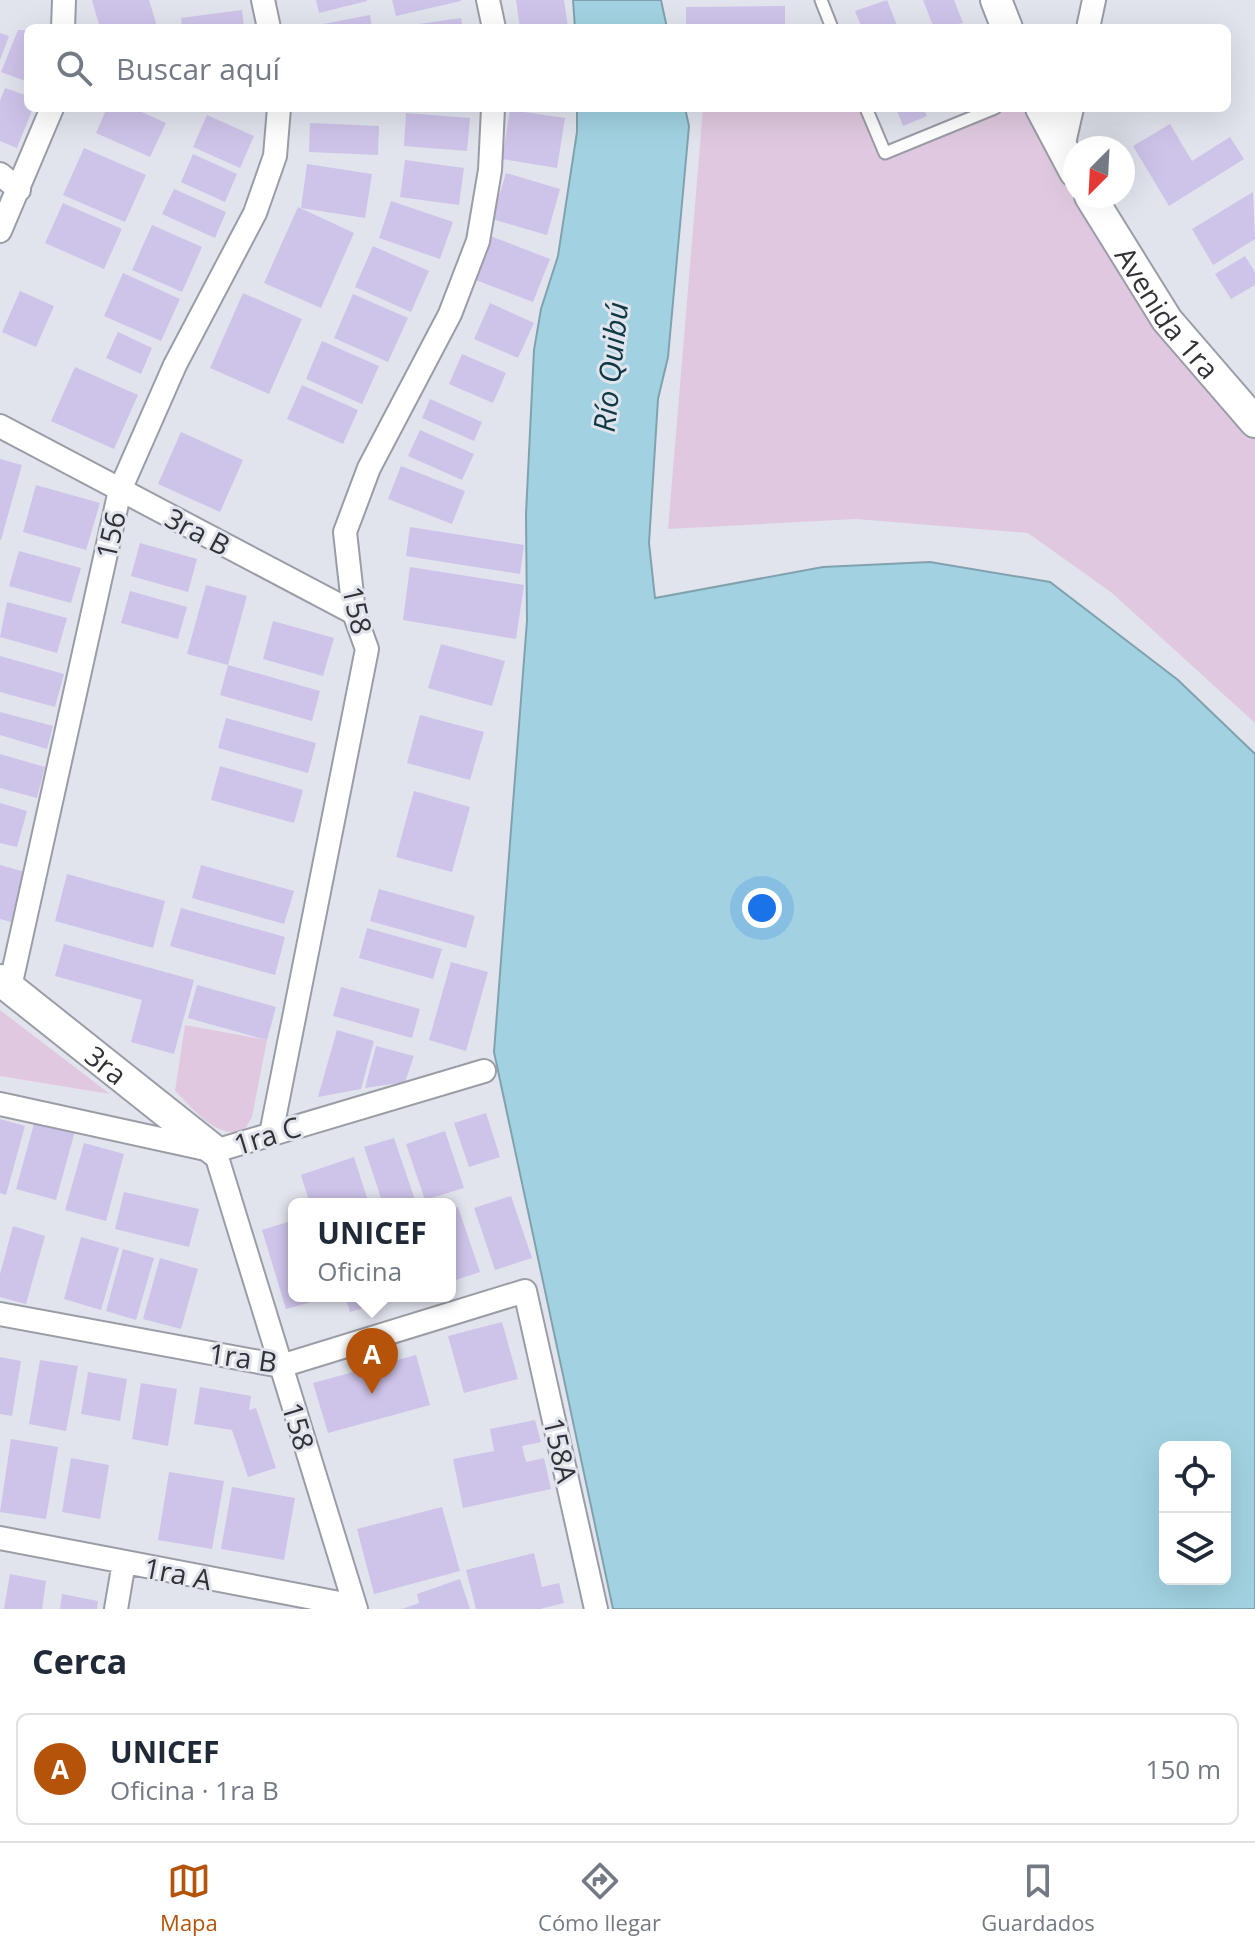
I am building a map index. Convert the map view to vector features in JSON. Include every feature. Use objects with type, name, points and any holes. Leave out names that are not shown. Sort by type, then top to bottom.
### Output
[{"type":"street","points":[[63,24],[64,0]]},
{"type":"street","points":[[263,0],[268,24]]},
{"type":"street","points":[[488,0],[493,24]]},
{"type":"street","points":[[996,0],[1005,24]]},
{"type":"street","points":[[1089,24],[1094,0]]},
{"type":"street","points":[[0,231],[50,112]]},
{"type":"street","name":"156","points":[[5,983],[120,490],[175,365],[255,213],[275,156],[279,112]]},
{"type":"street","name":"158","points":[[271,1134],[367,649],[354,613],[345,532],[369,468],[450,314],[478,241],[490,170],[493,112]]},
{"type":"street","points":[[1043,112],[1063,150]]},
{"type":"street","points":[[1070,136],[1072,112]]},
{"type":"street","points":[[0,174],[19,190]]},
{"type":"street","name":"Avenida 1ra","points":[[1097,208],[1167,320],[1255,422]]},
{"type":"street","name":"3ra B","points":[[0,426],[354,613]]},
{"type":"street","name":"3ra","points":[[5,983],[215,1151]]},
{"type":"street","name":"1ra C","points":[[0,1104],[215,1151],[484,1071]]},
{"type":"street","name":"158","points":[[215,1151],[356,1608]]},
{"type":"street","name":"1ra B","points":[[0,1314],[281,1366],[525,1291]]},
{"type":"street","name":"158A","points":[[525,1291],[596,1609]]},
{"type":"street","name":"1ra A","points":[[0,1538],[356,1608]]},
{"type":"street","points":[[116,1609],[124,1562]]},
{"type":"lane","points":[[821,0],[830,24]]},
{"type":"lane","points":[[868,112],[885,153],[985,112]]},
{"type":"shaded area","points":[[703,112],[868,112],[886,153],[985,112],[1045,112],[1063,142],[1063,208],[1103,208],[1255,422],[1255,723],[1112,593],[1028,533],[856,519],[668,529]]},
{"type":"shaded area","points":[[0,1010],[110,1094],[0,1076]]},
{"type":"shaded area","points":[[185,1025],[267,1040],[252,1117],[244,1130],[224,1131],[215,1127],[175,1091]]},
{"type":"water","points":[[573,0],[661,0],[666,24],[575,24]]},
{"type":"water","name":"Río Quibú","points":[[577,112],[686,112],[689,126],[668,357],[658,399],[649,543],[655,598],[823,567],[930,562],[1050,582],[1178,680],[1255,754],[1255,1609],[613,1609],[494,1052],[527,621],[526,514],[534,350],[541,309],[558,256],[577,132]]},
{"type":"building","points":[[92,0],[149,0],[156,24],[99,24]]},
{"type":"building","points":[[316,0],[367,0],[367,1],[319,13]]},
{"type":"building","points":[[392,0],[461,0],[461,1],[396,16]]},
{"type":"building","points":[[516,0],[564,0],[567,24],[519,24]]},
{"type":"building","points":[[887,0],[896,24],[860,24],[855,11]]},
{"type":"building","points":[[923,0],[954,0],[963,23],[932,24]]},
{"type":"building","points":[[785,6],[785,24],[686,24],[686,7]]},
{"type":"building","points":[[242,10],[244,24],[182,24],[181,18]]},
{"type":"building","points":[[370,15],[371,24],[323,24]]},
{"type":"building","points":[[461,18],[462,24],[419,24]]},
{"type":"building","points":[[18,30],[24,30],[24,81],[1,72]]},
{"type":"building","points":[[0,33],[9,36],[0,60]]},
{"type":"building","points":[[5,88],[24,95],[24,112],[31,112],[17,148],[0,141],[0,101]]},
{"type":"building","points":[[105,112],[142,112],[166,123],[150,157],[96,133]]},
{"type":"building","points":[[510,112],[565,118],[557,168],[502,159]]},
{"type":"building","points":[[898,112],[925,112],[927,116],[903,126]]},
{"type":"building","points":[[406,113],[470,118],[467,151],[404,146]]},
{"type":"building","points":[[207,115],[254,136],[240,168],[193,147]]},
{"type":"building","points":[[310,123],[379,126],[378,155],[309,152]]},
{"type":"building","points":[[1170,124],[1192,161],[1230,137],[1244,159],[1169,206],[1135,145]]},
{"type":"building","points":[[84,148],[146,175],[125,222],[63,195]]},
{"type":"building","points":[[193,154],[237,174],[225,202],[181,182]]},
{"type":"building","points":[[405,160],[464,168],[459,205],[400,197]]},
{"type":"building","points":[[307,164],[372,174],[365,218],[301,208]]},
{"type":"building","points":[[506,173],[560,189],[547,235],[492,219]]},
{"type":"building","points":[[174,189],[226,212],[215,238],[162,214]]},
{"type":"building","points":[[1253,192],[1255,239],[1213,265],[1192,229]]},
{"type":"building","points":[[391,201],[453,222],[440,259],[379,238]]},
{"type":"building","points":[[63,203],[122,229],[104,269],[45,243]]},
{"type":"building","points":[[298,207],[354,233],[321,308],[264,283]]},
{"type":"building","points":[[152,225],[202,247],[182,292],[132,270]]},
{"type":"building","points":[[485,234],[550,259],[533,302],[468,277]]},
{"type":"building","points":[[373,246],[429,271],[411,312],[355,287]]},
{"type":"building","points":[[1245,256],[1255,272],[1255,285],[1231,299],[1215,274]]},
{"type":"building","points":[[123,273],[180,299],[161,341],[104,316]]},
{"type":"building","points":[[20,291],[54,306],[36,347],[2,332]]},
{"type":"building","points":[[243,293],[302,319],[269,394],[210,368]]},
{"type":"building","points":[[353,294],[408,318],[388,362],[334,338]]},
{"type":"building","points":[[490,303],[534,323],[518,358],[474,339]]},
{"type":"building","points":[[118,332],[152,348],[141,374],[106,358]]},
{"type":"building","points":[[322,341],[379,366],[362,404],[306,379]]},
{"type":"building","points":[[462,354],[506,373],[493,403],[449,384]]},
{"type":"building","points":[[75,367],[138,395],[114,449],[51,421]]},
{"type":"building","points":[[302,385],[358,410],[343,444],[287,419]]},
{"type":"building","points":[[430,399],[482,422],[474,441],[422,418]]},
{"type":"building","points":[[420,430],[474,454],[462,480],[408,456]]},
{"type":"building","points":[[181,432],[243,460],[220,512],[158,484]]},
{"type":"building","points":[[0,459],[22,465],[1,540],[0,540]]},
{"type":"building","points":[[401,466],[465,491],[452,524],[388,499]]},
{"type":"building","points":[[36,485],[100,503],[86,550],[23,532]]},
{"type":"building","points":[[410,527],[524,545],[520,574],[406,556]]},
{"type":"building","points":[[140,543],[197,559],[188,592],[131,576]]},
{"type":"building","points":[[19,551],[81,568],[71,603],[9,586]]},
{"type":"building","points":[[410,567],[524,585],[516,639],[403,620]]},
{"type":"building","points":[[206,585],[247,596],[228,665],[187,654]]},
{"type":"building","points":[[130,591],[187,607],[178,639],[121,623]]},
{"type":"building","points":[[7,602],[67,618],[57,653],[0,637]]},
{"type":"building","points":[[273,621],[334,638],[323,676],[263,659]]},
{"type":"building","points":[[441,644],[505,661],[492,706],[428,688]]},
{"type":"building","points":[[0,656],[64,674],[55,707],[0,692]]},
{"type":"building","points":[[228,665],[320,691],[312,721],[220,695]]},
{"type":"building","points":[[0,712],[53,726],[47,749],[0,735]]},
{"type":"building","points":[[420,715],[484,732],[470,780],[407,763]]},
{"type":"building","points":[[226,718],[316,743],[308,773],[218,748]]},
{"type":"building","points":[[0,754],[45,767],[37,798],[0,788]]},
{"type":"building","points":[[220,766],[303,790],[294,823],[211,800]]},
{"type":"building","points":[[414,791],[470,807],[452,872],[396,857]]},
{"type":"building","points":[[0,803],[27,811],[17,847],[0,843]]},
{"type":"building","points":[[0,865],[25,872],[11,922],[0,919]]},
{"type":"building","points":[[201,865],[294,891],[284,924],[192,898]]},
{"type":"building","points":[[67,874],[165,901],[153,948],[55,921]]},
{"type":"building","points":[[379,889],[475,916],[466,948],[370,921]]},
{"type":"building","points":[[181,908],[285,937],[275,975],[170,946]]},
{"type":"building","points":[[367,928],[442,949],[433,979],[359,958]]},
{"type":"building","points":[[64,944],[194,980],[174,1054],[131,1042],[142,1000],[55,976]]},
{"type":"building","points":[[451,962],[488,972],[466,1051],[429,1040]]},
{"type":"building","points":[[197,985],[276,1007],[267,1040],[188,1018]]},
{"type":"building","points":[[341,987],[420,1009],[412,1038],[333,1016]]},
{"type":"building","points":[[337,1030],[374,1041],[361,1089],[318,1097]]},
{"type":"building","points":[[376,1046],[414,1056],[405,1082],[365,1088]]},
{"type":"building","points":[[486,1113],[500,1157],[469,1167],[454,1123]]},
{"type":"building","points":[[0,1119],[25,1126],[6,1195],[0,1193]]},
{"type":"building","points":[[35,1120],[75,1131],[56,1200],[16,1189]]},
{"type":"building","points":[[445,1131],[464,1188],[424,1198],[406,1144]]},
{"type":"building","points":[[394,1138],[414,1198],[381,1198],[364,1147]]},
{"type":"building","points":[[84,1143],[124,1154],[106,1221],[65,1210]]},
{"type":"building","points":[[354,1157],[367,1198],[308,1198],[301,1175]]},
{"type":"building","points":[[124,1192],[199,1209],[189,1247],[115,1229]]},
{"type":"building","points":[[511,1196],[532,1258],[495,1270],[474,1208]]},
{"type":"building","points":[[456,1208],[480,1272],[456,1280]]},
{"type":"building","points":[[288,1222],[288,1302],[311,1302],[286,1309],[262,1230]]},
{"type":"building","points":[[13,1226],[45,1236],[26,1304],[0,1297],[0,1274]]},
{"type":"building","points":[[81,1237],[119,1248],[101,1310],[64,1299]]},
{"type":"building","points":[[123,1249],[154,1258],[136,1320],[106,1311]]},
{"type":"building","points":[[160,1258],[198,1269],[181,1329],[143,1319]]},
{"type":"building","points":[[347,1302],[381,1302],[350,1312]]},
{"type":"building","points":[[502,1322],[518,1379],[464,1393],[448,1336]]},
{"type":"building","points":[[416,1355],[430,1405],[328,1433],[313,1383]]},
{"type":"building","points":[[0,1357],[21,1361],[12,1416],[0,1414]]},
{"type":"building","points":[[40,1360],[78,1366],[66,1431],[29,1424]]},
{"type":"building","points":[[88,1372],[127,1379],[120,1421],[81,1414]]},
{"type":"building","points":[[141,1383],[177,1389],[168,1446],[132,1439]]},
{"type":"building","points":[[200,1387],[251,1396],[249,1410],[256,1408],[276,1468],[248,1477],[232,1430],[194,1424]]},
{"type":"building","points":[[535,1420],[541,1442],[522,1446],[526,1462],[544,1458],[551,1489],[463,1508],[453,1459],[494,1451],[490,1429]]},
{"type":"building","points":[[11,1439],[58,1447],[46,1519],[0,1512]]},
{"type":"building","points":[[71,1458],[109,1465],[100,1519],[62,1512]]},
{"type":"building","points":[[169,1472],[224,1481],[212,1549],[158,1540]]},
{"type":"building","points":[[232,1487],[295,1498],[284,1560],[221,1549]]},
{"type":"building","points":[[442,1507],[460,1571],[374,1594],[357,1529]]},
{"type":"building","points":[[534,1553],[542,1587],[559,1583],[564,1603],[540,1609],[476,1609],[466,1570]]},
{"type":"building","points":[[10,1574],[46,1581],[42,1609],[4,1609]]},
{"type":"building","points":[[460,1579],[470,1609],[402,1609],[419,1603],[417,1594]]},
{"type":"building","points":[[62,1594],[98,1601],[97,1609],[60,1609]]},
{"type":"place","name":"UNICEF","points":[[372,1394]]}]
